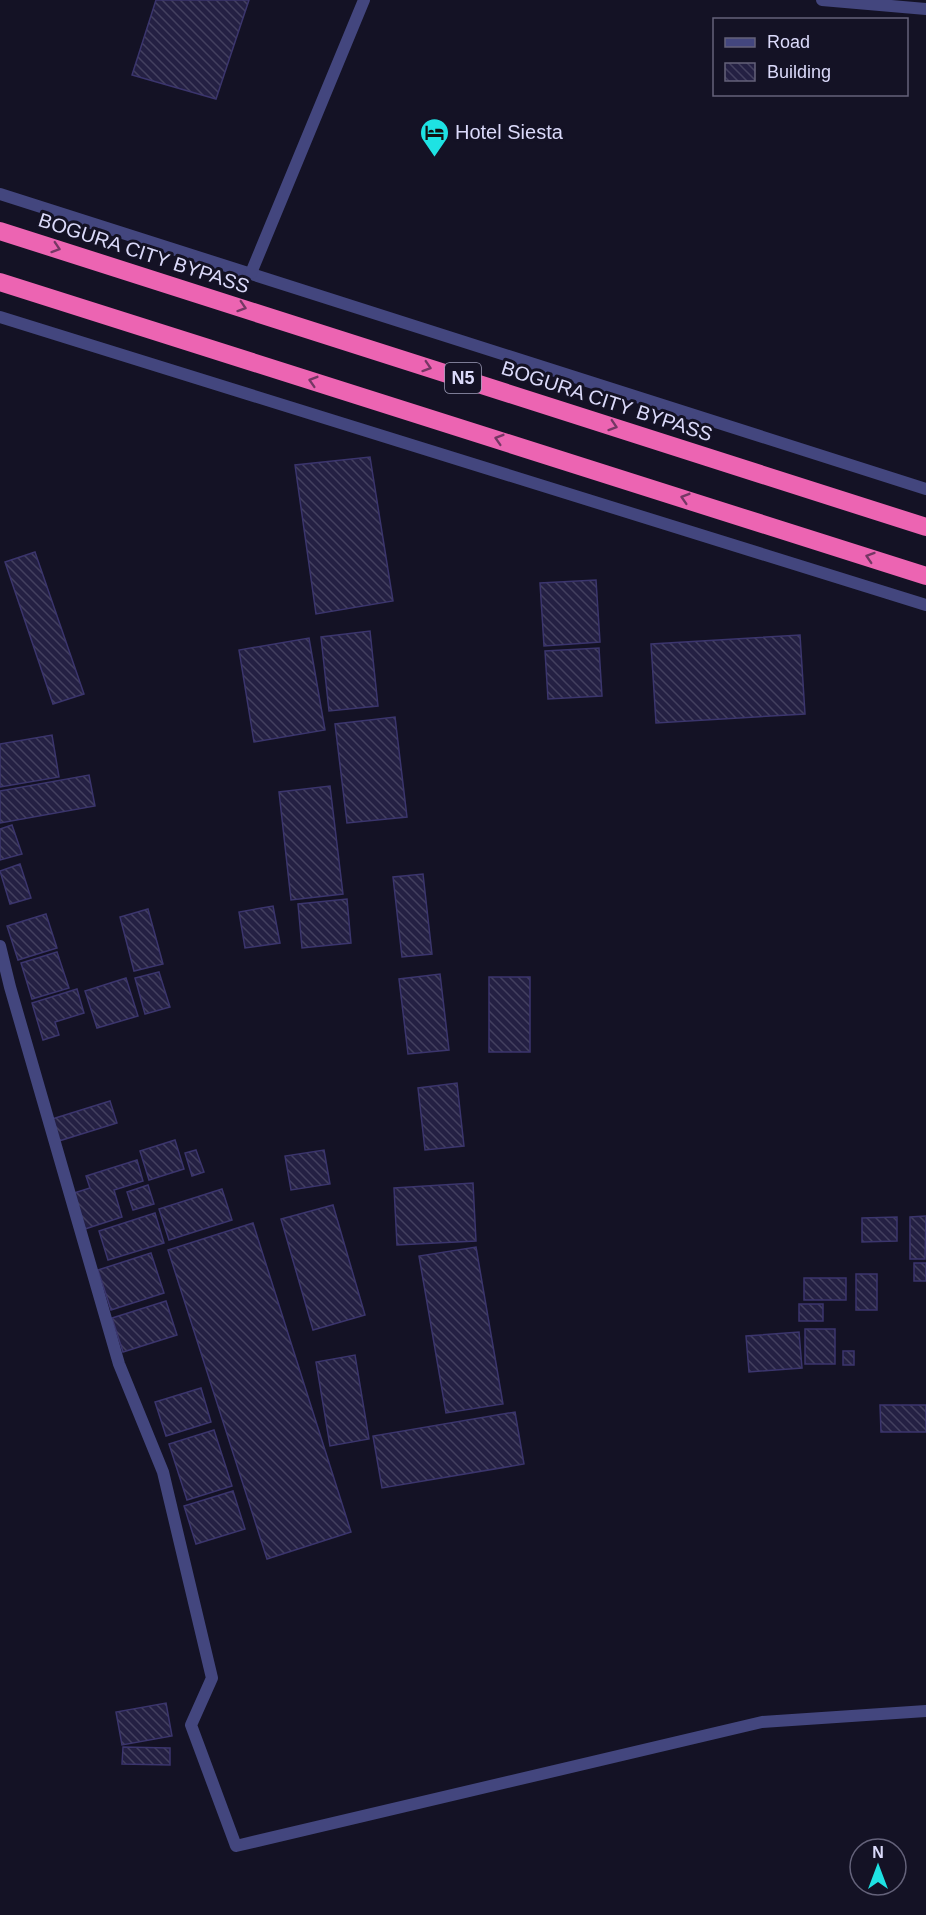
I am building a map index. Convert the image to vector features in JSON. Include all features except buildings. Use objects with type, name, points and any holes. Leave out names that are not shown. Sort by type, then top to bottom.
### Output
[{"type":"highway","name":"BOGURA CITY BYPASS","points":[[0,231],[926,527]]},
{"type":"highway","points":[[0,282],[926,576]]},
{"type":"street","points":[[251,273],[364,0]]},
{"type":"street","points":[[822,0],[926,9]]},
{"type":"street","points":[[0,194],[926,489]]},
{"type":"street","points":[[0,317],[926,605]]},
{"type":"street","points":[[0,946],[119,1364],[163,1472],[212,1678],[191,1725],[236,1846],[762,1722],[926,1711]]},
{"type":"place","name":"Hotel Siesta","points":[[434,158]]}]
